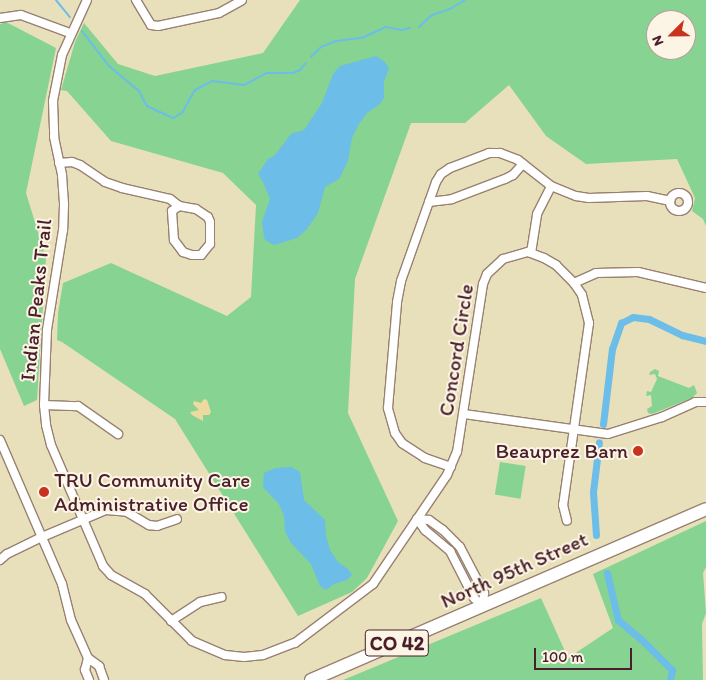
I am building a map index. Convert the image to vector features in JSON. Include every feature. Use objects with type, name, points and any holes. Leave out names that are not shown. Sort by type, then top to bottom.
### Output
[{"type":"main road","name":"North 95th Street","points":[[311,680],[706,509]]},
{"type":"street","name":"Indian Peaks Trail","points":[[87,0],[70,33],[62,55],[53,101],[54,137],[64,205],[63,227],[47,330],[44,405],[46,425],[51,445],[103,566],[111,575],[145,594],[156,603],[192,641],[225,655]]},
{"type":"street","points":[[136,0],[151,25],[219,13],[232,3],[242,0]]},
{"type":"street","points":[[0,18],[21,14],[70,33]]},
{"type":"street","points":[[451,467],[425,458],[402,443],[395,433],[388,408],[397,302],[401,281],[436,182],[450,168],[489,153],[511,156],[551,186],[576,196],[589,198],[647,196],[670,201]]},
{"type":"street","points":[[59,163],[72,162],[110,184],[170,199],[179,206],[196,209],[208,217],[210,244],[202,255],[192,255],[183,252],[174,240],[172,211],[179,206]]},
{"type":"street","points":[[429,202],[452,199],[505,179],[513,175],[523,164]]},
{"type":"street","points":[[551,186],[537,214],[530,252],[556,265],[574,283],[582,295],[589,323],[563,505],[567,520]]},
{"type":"street","name":"Concord Circle","points":[[225,655],[244,657],[263,655],[295,643],[373,584],[451,467],[457,452],[483,284],[487,274],[503,259],[530,252]]},
{"type":"street","points":[[574,283],[596,273],[638,272],[706,288]]},
{"type":"street","points":[[464,414],[574,430],[614,433],[662,417],[695,402],[706,402]]},
{"type":"street","points":[[44,405],[78,406],[118,434]]},
{"type":"street","points":[[0,440],[62,584],[71,620],[88,658],[99,666],[104,680]]},
{"type":"street","points":[[0,560],[42,537],[106,510],[117,509],[127,512],[149,525],[161,526],[177,520]]},
{"type":"street","points":[[417,519],[429,520],[443,530],[460,547],[484,593],[483,606]]},
{"type":"street","points":[[171,621],[200,602],[221,597]]},
{"type":"street","points":[[88,658],[86,670],[89,680]]},
{"type":"green space","points":[[300,0],[706,0],[706,226],[703,219],[692,211],[695,198],[677,159],[586,164],[546,136],[509,85],[465,123],[411,123],[355,279],[348,413],[398,521],[367,578],[352,592],[298,616],[175,419],[57,340],[58,313],[63,283],[111,263],[227,316],[251,297],[256,205],[223,173],[111,141],[67,91],[61,90],[75,42],[84,23],[118,64],[155,76],[263,53]]},
{"type":"green space","points":[[6,22],[56,48],[26,193],[46,258],[37,400],[24,406],[0,349],[0,24]]},
{"type":"green space","points":[[655,369],[659,371],[658,376],[689,388],[694,385],[697,393],[692,398],[652,414],[648,413],[647,409],[652,406],[651,395],[646,396],[647,391],[651,392],[657,379],[655,374],[649,375]]},
{"type":"green space","points":[[500,462],[526,466],[521,499],[495,495]]},
{"type":"green space","points":[[706,521],[706,567],[703,573],[706,613],[702,624],[703,680],[343,680],[541,598],[568,658],[613,628],[593,574]]},
{"type":"sand","points":[[204,399],[207,400],[211,412],[209,415],[203,415],[203,421],[190,412],[199,410],[193,404],[194,401],[201,403]]},
{"type":"water","points":[[376,56],[384,61],[389,68],[384,82],[384,98],[380,104],[367,113],[359,124],[352,138],[348,161],[339,179],[325,187],[318,213],[307,229],[297,238],[274,245],[265,240],[262,222],[270,199],[258,174],[268,159],[275,155],[291,134],[304,130],[322,103],[333,74],[340,66]]},
{"type":"water","points":[[291,467],[300,472],[304,500],[325,520],[326,536],[330,550],[338,562],[349,570],[352,575],[347,580],[334,584],[326,590],[320,586],[311,564],[291,543],[285,532],[284,516],[279,504],[263,487],[264,473],[276,468]]},
{"type":"waterway","points":[[56,0],[70,17]]},
{"type":"waterway","points":[[419,27],[432,15],[450,9],[465,0]]},
{"type":"waterway","points":[[311,57],[321,47],[336,41],[362,38],[386,27],[401,30],[410,28]]},
{"type":"waterway","points":[[82,31],[109,66],[139,91],[147,106],[173,118],[182,113],[195,90],[212,81],[244,85],[267,73],[293,73],[300,70],[306,63]]},
{"type":"waterway","points":[[603,424],[612,349],[621,323],[633,317],[649,319],[682,335],[706,341]]},
{"type":"waterway","points":[[596,535],[593,492],[599,442]]},
{"type":"waterway","points":[[607,573],[618,620],[641,639],[672,670],[670,680]]},
{"type":"place","name":"Beauprez Barn","points":[[638,451]]},
{"type":"place","name":"TRU Community Care Administrative Office","points":[[44,492]]}]
